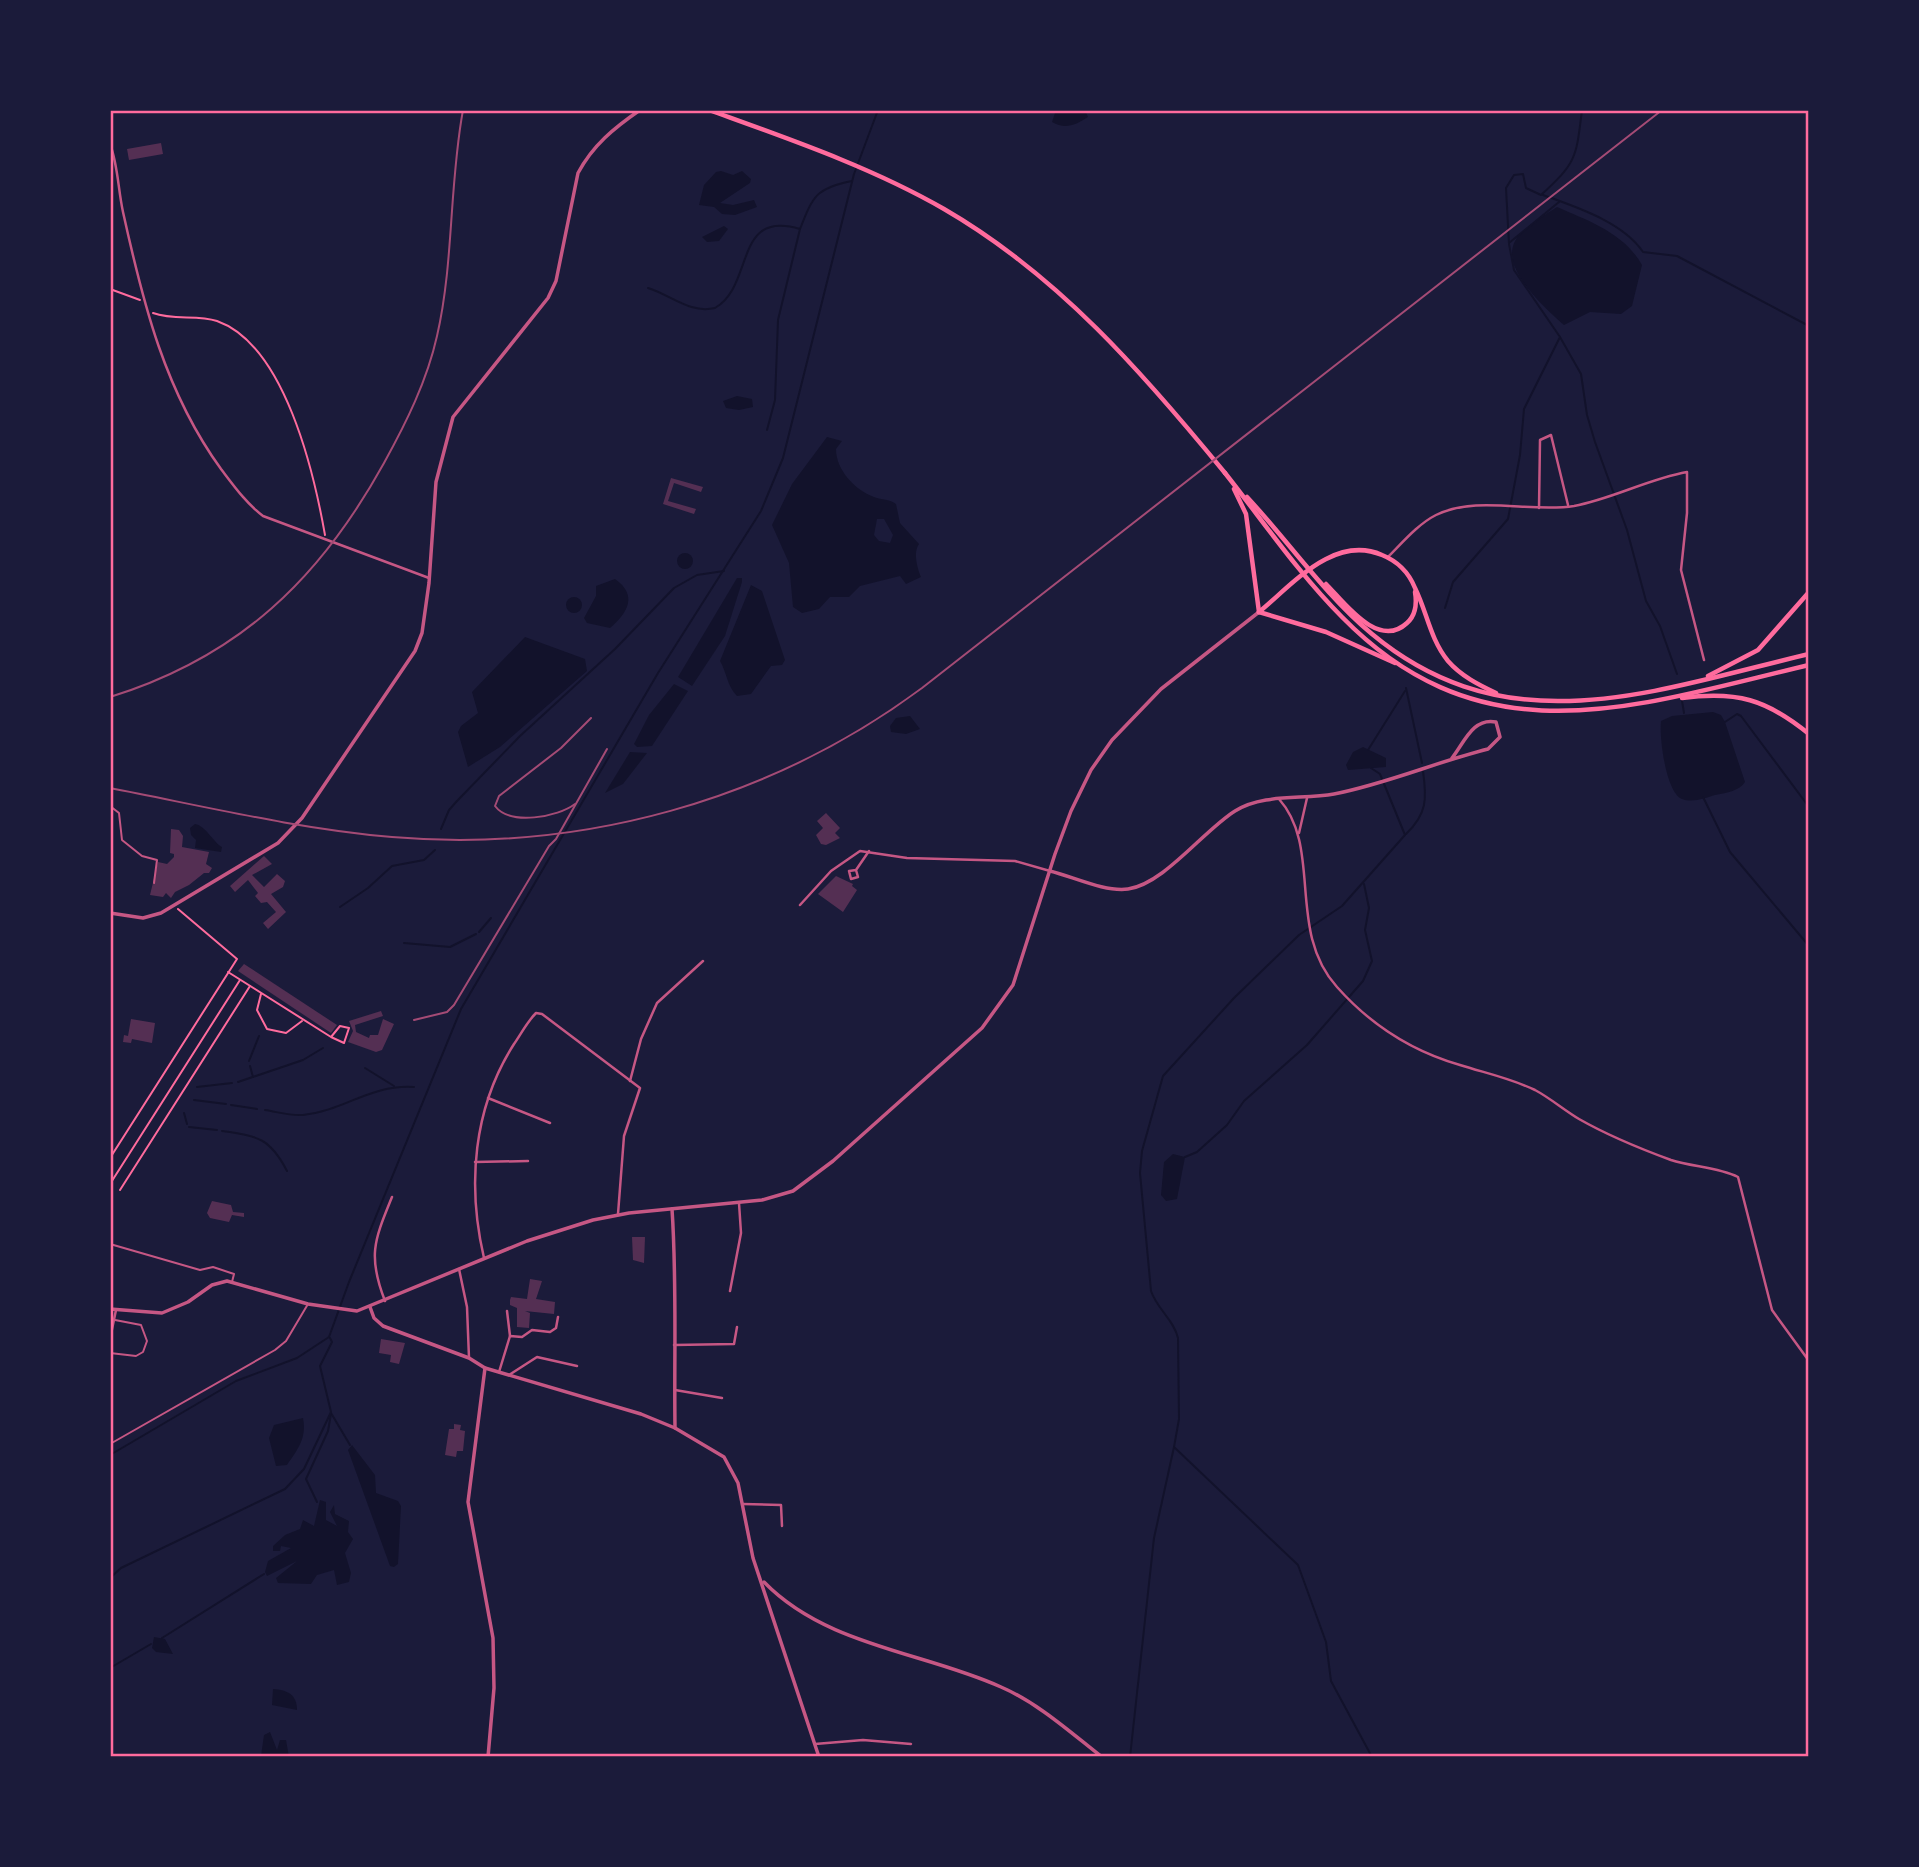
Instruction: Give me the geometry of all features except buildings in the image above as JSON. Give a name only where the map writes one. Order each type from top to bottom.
[{"type":"main road","points":[[709,110],[865,170],[963,220],[1048,283],[1138,368],[1312,583],[1357,632],[1411,671]]},
{"type":"main road","points":[[1224,473],[1372,634],[1416,665],[1468,688],[1504,697],[1553,703],[1600,701],[1809,654]]},
{"type":"main road","points":[[1224,473],[1246,514],[1259,612]]},
{"type":"main road","points":[[1259,612],[1318,563],[1332,556],[1357,550],[1388,558],[1408,575],[1420,598],[1431,632],[1446,658],[1470,679],[1504,697]]},
{"type":"main road","points":[[1319,578],[1370,626],[1390,631],[1406,624],[1416,608],[1415,593],[1408,575]]},
{"type":"main road","points":[[1701,679],[1758,650],[1809,592]]},
{"type":"main road","points":[[1259,612],[1326,632],[1466,696],[1528,710],[1587,712],[1707,695],[1746,697],[1774,708],[1809,734]]},
{"type":"main road","points":[[1657,701],[1809,665]]},
{"type":"street","points":[[110,913],[143,918],[175,906],[269,849],[292,830],[415,651],[422,633],[429,578],[436,482],[453,417],[548,298],[556,281],[578,173],[586,159],[610,131],[640,110]]},
{"type":"street","points":[[110,144],[146,309],[180,404],[201,442],[238,491],[263,516],[429,578]]},
{"type":"street","points":[[1539,508],[1540,440],[1551,435],[1569,506]]},
{"type":"street","points":[[1388,558],[1410,535],[1444,512],[1462,507],[1569,506],[1687,472],[1681,572],[1704,660]]},
{"type":"street","points":[[110,1309],[162,1313],[188,1302],[212,1284],[232,1282],[307,1304],[345,1311],[370,1307],[484,1258],[569,1228],[618,1215],[783,1196],[804,1185],[982,1028],[1013,985],[1071,811],[1091,770],[1112,740],[1161,689],[1259,612]]},
{"type":"street","points":[[800,905],[832,870],[857,853],[869,851],[907,859],[1015,861],[1118,889],[1137,887],[1165,870],[1234,812],[1259,801],[1335,794],[1393,778],[1496,744],[1500,730],[1496,722],[1487,720],[1477,724],[1452,758]]},
{"type":"street","points":[[1298,836],[1307,797]]},
{"type":"street","points":[[1279,799],[1294,820],[1298,836],[1311,939],[1318,959],[1336,987],[1394,1038],[1460,1066],[1505,1077],[1537,1091],[1589,1124],[1671,1160],[1738,1177],[1772,1310],[1809,1361]]},
{"type":"street","points":[[110,806],[119,813],[122,841],[142,856],[157,860],[154,883]]},
{"type":"street","points":[[856,870],[869,851]]},
{"type":"street","points":[[630,1081],[642,1039],[657,1003],[703,961]]},
{"type":"street","points":[[484,1258],[475,1200],[477,1137],[488,1098],[506,1057],[536,1013],[542,1014],[640,1088],[624,1136],[618,1215]]},
{"type":"street","points":[[488,1098],[550,1122]]},
{"type":"street","points":[[475,1163],[528,1161]]},
{"type":"street","points":[[384,1301],[378,1284],[374,1244],[392,1197]]},
{"type":"street","points":[[730,1291],[741,1233],[739,1203]]},
{"type":"street","points":[[672,1209],[677,1281],[674,1345],[675,1428]]},
{"type":"street","points":[[110,1244],[200,1270],[213,1267],[234,1274],[232,1282]]},
{"type":"street","points":[[458,1269],[467,1307],[469,1357]]},
{"type":"street","points":[[110,1444],[275,1350],[286,1340],[307,1304]]},
{"type":"street","points":[[370,1307],[378,1323],[469,1357],[485,1368],[499,1373],[641,1414],[675,1428],[724,1457],[738,1483],[753,1558],[763,1581],[819,1757]]},
{"type":"street","points":[[110,1339],[116,1310]]},
{"type":"street","points":[[499,1373],[510,1336],[507,1311]]},
{"type":"street","points":[[510,1336],[522,1337],[532,1329],[550,1332],[556,1328],[558,1317]]},
{"type":"street","points":[[110,1353],[136,1356],[143,1352],[147,1341],[141,1325],[114,1320]]},
{"type":"street","points":[[674,1345],[734,1344],[737,1327]]},
{"type":"street","points":[[509,1375],[537,1357],[577,1366]]},
{"type":"street","points":[[485,1368],[468,1502],[494,1638],[494,1688],[488,1757]]},
{"type":"street","points":[[675,1390],[722,1398]]},
{"type":"street","points":[[743,1504],[781,1505],[782,1526]]},
{"type":"street","points":[[763,1581],[788,1600],[836,1629],[1002,1687],[1062,1726],[1102,1757]]},
{"type":"street","points":[[815,1744],[863,1740],[911,1744]]},
{"type":"path","points":[[110,289],[141,300],[146,309],[163,317],[216,321],[233,330],[256,351],[274,377],[301,431],[316,484],[326,540]]},
{"type":"path","points":[[110,1158],[227,971],[237,960],[175,906]]},
{"type":"path","points":[[227,971],[331,1037],[344,1043],[349,1032],[346,1026],[340,1026],[331,1037]]},
{"type":"path","points":[[110,1184],[240,979]]},
{"type":"path","points":[[120,1190],[250,986]]},
{"type":"path","points":[[261,993],[257,1010],[267,1029],[286,1032],[303,1021]]},
{"type":"shaded area","points":[[1056,110],[1085,110],[1088,117],[1075,124],[1061,126],[1052,122]]},
{"type":"shaded area","points":[[742,171],[751,179],[750,183],[720,203],[733,205],[754,200],[757,207],[735,215],[722,214],[714,207],[699,205],[704,185],[716,172],[733,175]]},
{"type":"shaded area","points":[[1557,207],[1616,236],[1626,244],[1642,265],[1632,306],[1621,314],[1590,312],[1564,325],[1537,299],[1519,276],[1512,252],[1515,241],[1528,227]]},
{"type":"shaded area","points":[[724,226],[728,229],[719,241],[707,242],[702,237]]},
{"type":"shaded area","points":[[737,396],[752,399],[753,407],[739,410],[726,408],[723,401]]},
{"type":"shaded area","points":[[827,437],[842,441],[836,449],[837,457],[848,478],[867,494],[896,504],[900,523],[919,544],[916,556],[921,577],[906,584],[900,576],[860,586],[849,597],[830,597],[819,609],[802,613],[793,607],[789,563],[772,525],[792,484]],"holes":[[[877,519],[884,519],[893,535],[890,543],[879,541],[874,535]]]},
{"type":"shaded area","points":[[685,553],[691,555],[691,567],[685,569],[679,567],[677,561],[679,555]]},
{"type":"shaded area","points":[[737,578],[742,578],[742,582],[725,636],[692,686],[678,677]]},
{"type":"shaded area","points":[[615,579],[626,591],[626,610],[610,628],[587,623],[584,618],[596,596],[596,586]]},
{"type":"shaded area","points":[[751,585],[762,591],[785,660],[782,665],[771,666],[751,694],[737,696],[720,661]]},
{"type":"shaded area","points":[[571,597],[577,597],[582,605],[580,611],[571,613],[566,608],[566,602]]},
{"type":"shaded area","points":[[525,637],[585,659],[587,671],[500,747],[468,767],[458,732],[461,726],[478,713],[472,692]]},
{"type":"shaded area","points":[[674,684],[688,691],[652,746],[637,747],[634,744],[649,715]]},
{"type":"shaded area","points":[[1713,712],[1721,715],[1725,722],[1745,782],[1740,788],[1728,792],[1694,800],[1682,799],[1676,795],[1668,776],[1661,739],[1661,721],[1672,716]]},
{"type":"shaded area","points":[[910,716],[920,729],[906,734],[891,732],[890,726],[896,718]]},
{"type":"shaded area","points":[[1363,747],[1386,758],[1386,767],[1348,770],[1346,765],[1353,752]]},
{"type":"shaded area","points":[[630,752],[647,753],[623,784],[605,793]]},
{"type":"shaded area","points":[[195,824],[203,828],[222,847],[221,852],[195,848],[196,840],[191,835],[190,828]]},
{"type":"shaded area","points":[[1173,1154],[1185,1157],[1177,1199],[1166,1201],[1161,1195],[1164,1162]]},
{"type":"shaded area","points":[[303,1418],[304,1432],[298,1448],[287,1465],[276,1466],[269,1438],[274,1425]]},
{"type":"shaded area","points":[[352,1445],[375,1475],[376,1493],[398,1501],[401,1506],[398,1564],[394,1567],[390,1566],[348,1450]]},
{"type":"shaded area","points":[[320,1500],[326,1502],[326,1520],[337,1526],[330,1512],[334,1505],[335,1514],[349,1521],[348,1532],[353,1539],[345,1553],[351,1573],[349,1582],[337,1585],[334,1570],[317,1575],[311,1584],[278,1583],[276,1578],[297,1561],[267,1576],[265,1572],[268,1561],[291,1548],[281,1546],[280,1551],[273,1551],[273,1546],[285,1535],[300,1529],[303,1520],[314,1526]]},
{"type":"shaded area","points":[[154,1637],[165,1639],[173,1654],[156,1652],[152,1648]]},
{"type":"shaded area","points":[[273,1689],[291,1694],[297,1710],[272,1705]]},
{"type":"shaded area","points":[[270,1732],[277,1750],[280,1740],[286,1740],[289,1757],[261,1756],[264,1735]]},
{"type":"waterway","points":[[110,1455],[236,1381],[297,1358],[329,1337],[461,1009],[658,673],[761,511],[783,458],[854,174],[878,110]]},
{"type":"waterway","points":[[1445,608],[1453,582],[1508,519],[1520,455],[1524,409],[1560,337],[1514,270],[1509,244],[1506,188],[1514,175],[1523,174],[1526,188],[1541,195],[1562,175],[1576,149],[1582,110]]},
{"type":"waterway","points":[[648,288],[689,306],[715,308],[727,297],[736,283],[754,239],[764,230],[779,226],[800,229],[817,195],[831,187],[852,181]]},
{"type":"waterway","points":[[1543,195],[1584,210],[1611,224],[1624,232],[1643,252],[1677,256],[1809,326]]},
{"type":"waterway","points":[[1509,243],[1559,202]]},
{"type":"waterway","points":[[767,430],[775,400],[778,320],[800,229]]},
{"type":"waterway","points":[[1560,337],[1581,374],[1587,415],[1595,442],[1627,530],[1646,601],[1660,626],[1677,674]]},
{"type":"waterway","points":[[441,829],[449,810],[457,801],[520,736],[615,649],[674,588],[697,575],[724,571]]},
{"type":"waterway","points":[[1406,688],[1422,763]]},
{"type":"waterway","points":[[1368,750],[1405,691]]},
{"type":"waterway","points":[[1682,701],[1684,713]]},
{"type":"waterway","points":[[1725,722],[1737,714],[1741,716],[1809,807]]},
{"type":"waterway","points":[[1371,768],[1380,774],[1405,835],[1342,906],[1299,935],[1234,998],[1163,1076],[1142,1151],[1140,1173],[1151,1291],[1178,1338],[1179,1419],[1174,1447],[1298,1565],[1326,1642],[1331,1681],[1372,1757]]},
{"type":"waterway","points":[[1406,834],[1418,820],[1424,806],[1423,771]]},
{"type":"waterway","points":[[1703,797],[1730,852],[1809,946]]},
{"type":"waterway","points":[[340,907],[368,888],[392,866],[424,860],[435,850]]},
{"type":"waterway","points":[[1185,1157],[1197,1152],[1227,1125],[1244,1101],[1307,1045],[1363,981],[1372,961],[1365,930],[1369,908],[1364,884]]},
{"type":"waterway","points":[[479,932],[491,918]]},
{"type":"waterway","points":[[404,943],[450,947],[476,934]]},
{"type":"waterway","points":[[249,1061],[259,1036]]},
{"type":"waterway","points":[[238,1082],[303,1060],[323,1048]]},
{"type":"waterway","points":[[250,1066],[253,1077]]},
{"type":"waterway","points":[[365,1068],[394,1086]]},
{"type":"waterway","points":[[197,1087],[232,1083]]},
{"type":"waterway","points":[[265,1110],[303,1115],[317,1113],[371,1093],[414,1087]]},
{"type":"waterway","points":[[194,1100],[226,1104]]},
{"type":"waterway","points":[[231,1105],[257,1109]]},
{"type":"waterway","points":[[184,1113],[187,1124]]},
{"type":"waterway","points":[[189,1127],[217,1130]]},
{"type":"waterway","points":[[222,1131],[262,1140],[275,1152],[287,1171]]},
{"type":"waterway","points":[[110,1578],[121,1568],[285,1489],[304,1469],[331,1412],[320,1366],[332,1342],[330,1338]]},
{"type":"waterway","points":[[331,1413],[350,1445]]},
{"type":"waterway","points":[[317,1502],[306,1479],[328,1431],[331,1414]]},
{"type":"waterway","points":[[1130,1757],[1154,1538],[1174,1447]]},
{"type":"waterway","points":[[162,1638],[264,1574]]},
{"type":"waterway","points":[[110,1668],[151,1644]]},
{"type":"railway","points":[[110,697],[156,680],[198,660],[237,636],[303,577],[359,505],[408,417],[433,353],[446,280],[455,167],[463,110]]},
{"type":"railway","points":[[110,788],[321,828],[392,837],[463,840],[533,836],[602,827],[670,811],[737,789],[802,761],[863,728],[922,688],[1662,110]]},
{"type":"railway","points":[[575,804],[546,816],[522,818],[511,816],[495,806],[499,796],[561,748],[591,718]]},
{"type":"railway","points":[[414,1020],[447,1012],[454,1005],[549,846],[556,839],[607,749]]}]
